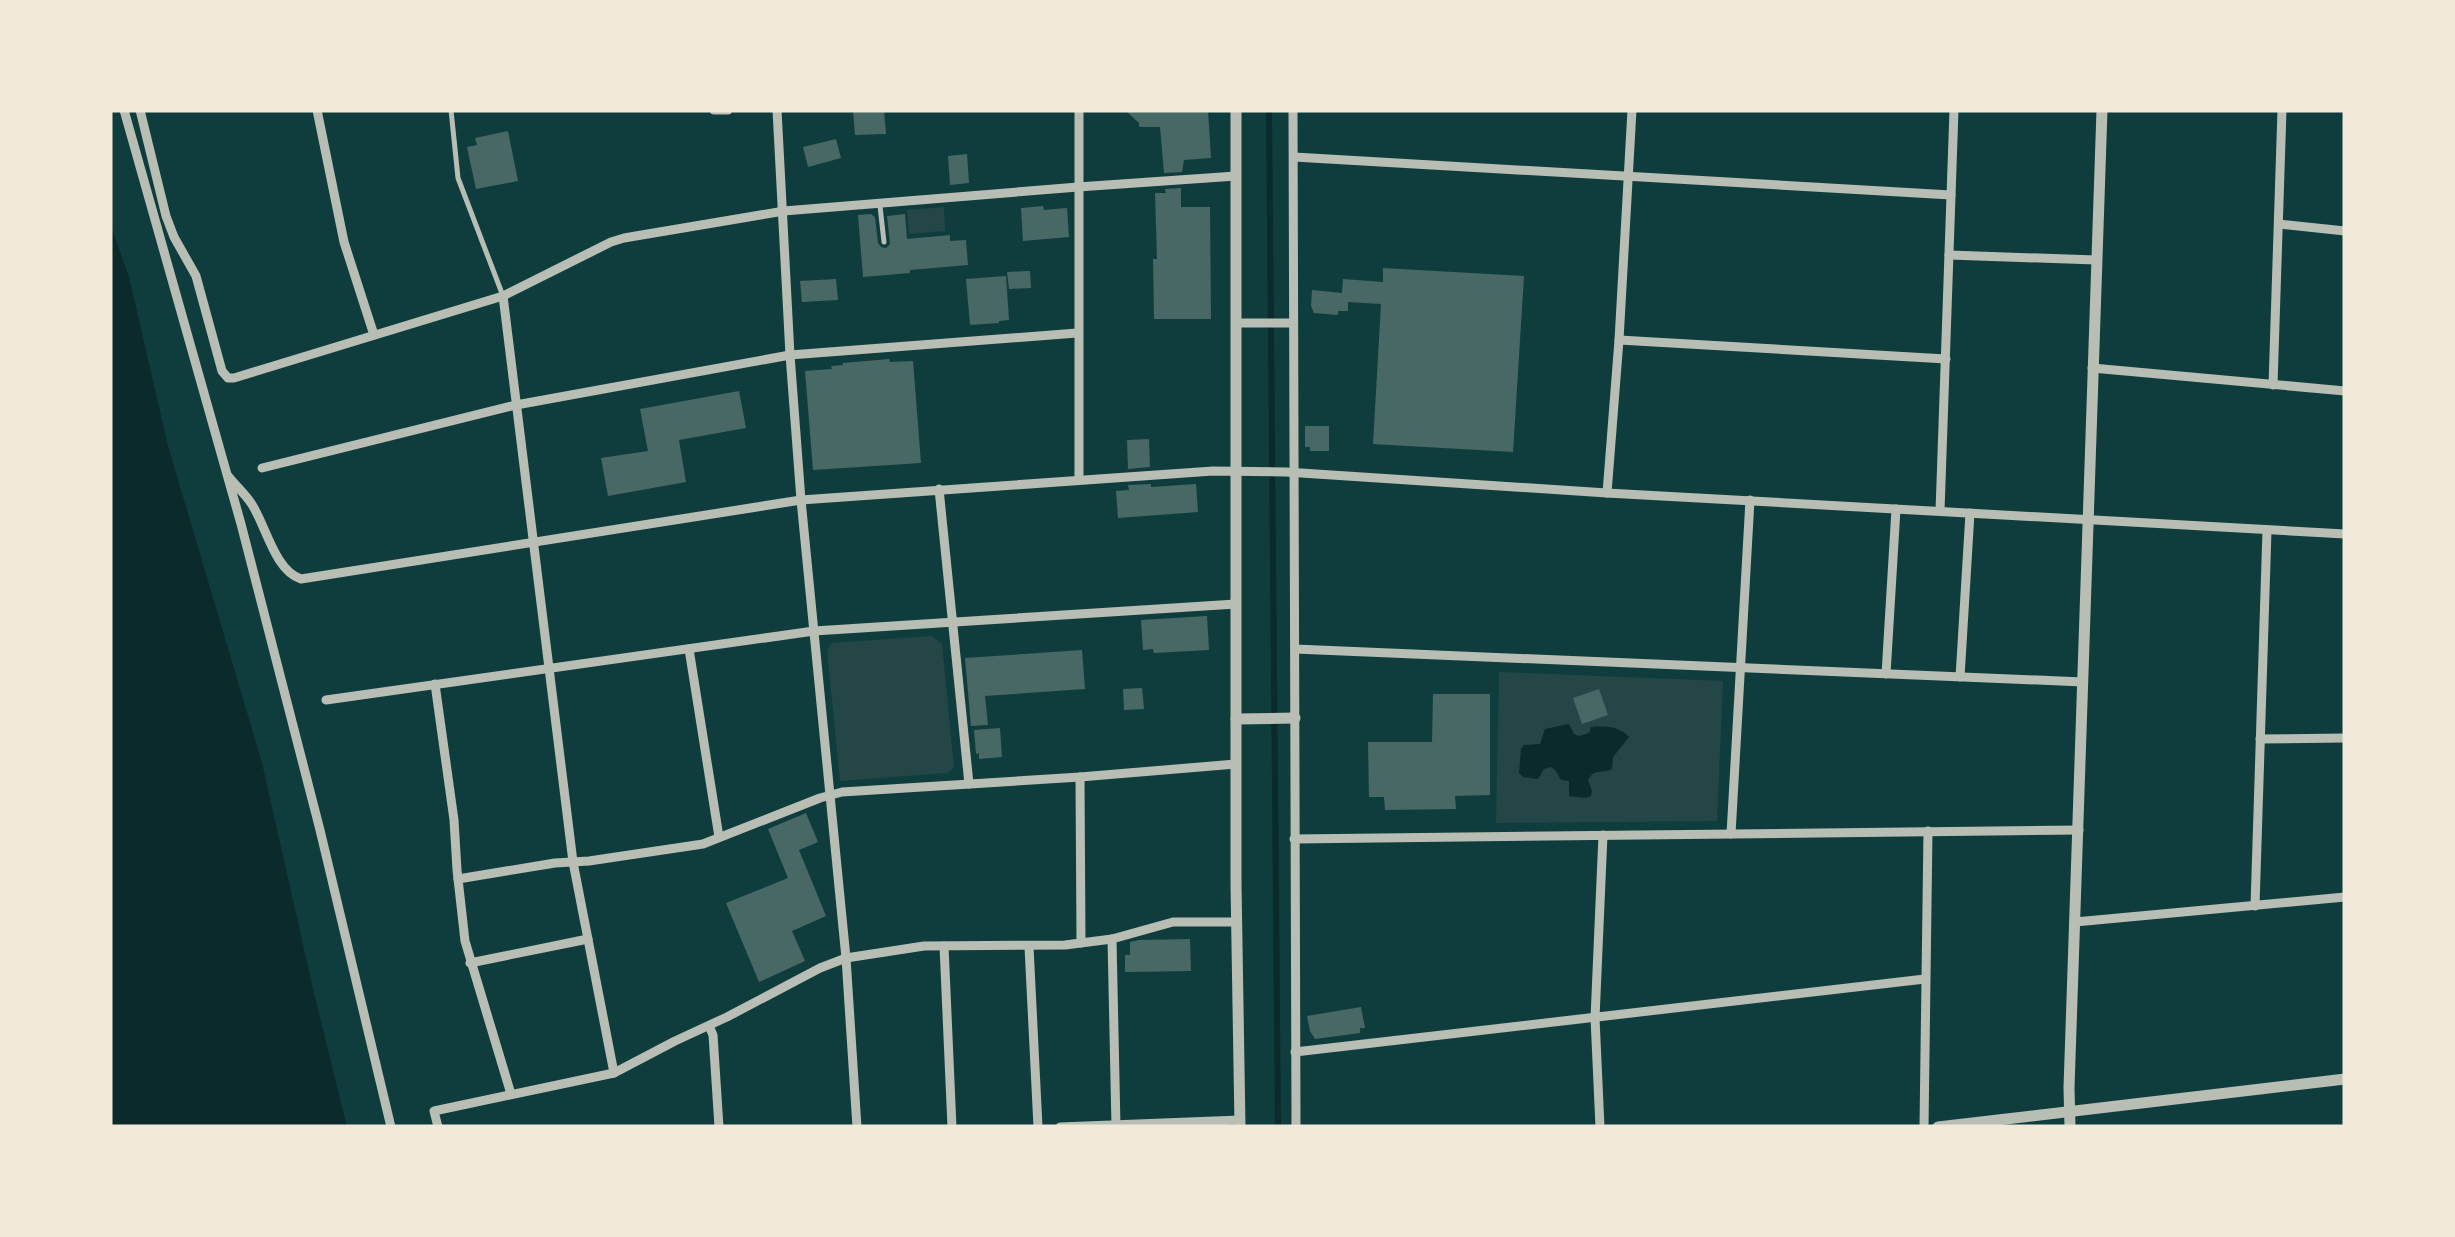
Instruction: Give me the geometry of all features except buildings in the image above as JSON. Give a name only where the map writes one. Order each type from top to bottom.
[{"type":"street","points":[[124,110],[161,217],[196,276],[222,371],[228,378],[503,296],[624,238],[784,211],[1236,176]]},
{"type":"street","points":[[140,110],[161,217],[320,830],[391,1127]]},
{"type":"street","points":[[318,110],[344,242],[374,335]]},
{"type":"street","points":[[714,110],[728,110]]},
{"type":"street","points":[[778,110],[801,500],[846,958],[857,1127]]},
{"type":"street","points":[[1078,110],[1079,480]]},
{"type":"street","points":[[1060,1127],[1240,1123],[1236,922],[1236,110]]},
{"type":"street","points":[[1293,110],[1289,322],[1295,649],[1296,1127]]},
{"type":"street","points":[[1607,493],[1632,110]]},
{"type":"street","points":[[1940,511],[1954,110]]},
{"type":"street","points":[[2070,1127],[2102,110]]},
{"type":"street","points":[[2273,385],[2282,110]]},
{"type":"street","points":[[1294,157],[1951,195]]},
{"type":"street","points":[[2279,224],[2345,231]]},
{"type":"street","points":[[1949,255],[2096,260]]},
{"type":"street","points":[[503,296],[572,862],[614,1073]]},
{"type":"street","points":[[1236,323],[1289,322]]},
{"type":"street","points":[[262,468],[516,405],[790,355],[1078,333]]},
{"type":"street","points":[[1619,340],[1946,359]]},
{"type":"street","points":[[2092,368],[2345,392]]},
{"type":"street","points":[[229,477],[252,503],[283,566],[301,579],[801,500],[1236,471],[2345,534]]},
{"type":"street","points":[[939,489],[970,784]]},
{"type":"street","points":[[1731,834],[1750,500]]},
{"type":"street","points":[[1886,674],[1896,508]]},
{"type":"street","points":[[1960,676],[1970,512]]},
{"type":"street","points":[[2255,906],[2266,530]]},
{"type":"street","points":[[326,700],[814,631],[1236,604]]},
{"type":"street","points":[[689,648],[719,838]]},
{"type":"street","points":[[1295,649],[2084,682]]},
{"type":"street","points":[[435,684],[454,820],[465,941],[511,1094]]},
{"type":"street","points":[[1236,720],[1295,718]]},
{"type":"street","points":[[2260,739],[2345,738]]},
{"type":"street","points":[[458,879],[703,844],[830,794],[1236,764]]},
{"type":"street","points":[[1080,777],[1080,944]]},
{"type":"street","points":[[1294,839],[2079,830]]},
{"type":"street","points":[[1924,1127],[1928,831]]},
{"type":"street","points":[[1600,1127],[1595,1018],[1603,835]]},
{"type":"street","points":[[2075,922],[2345,897]]},
{"type":"street","points":[[438,1127],[434,1112],[614,1073],[846,958],[900,948],[1080,944],[1173,922],[1236,922]]},
{"type":"street","points":[[470,964],[588,939]]},
{"type":"street","points":[[1112,939],[1116,1126]]},
{"type":"street","points":[[944,946],[952,1127]]},
{"type":"street","points":[[1029,947],[1038,1127]]},
{"type":"street","points":[[1295,1052],[1926,979]]},
{"type":"street","points":[[709,1026],[713,1035],[719,1127]]},
{"type":"street","points":[[1938,1127],[2345,1078]]},
{"type":"lane","points":[[451,110],[458,178],[503,296]]},
{"type":"lane","points":[[880,203],[884,242]]},
{"type":"shaded area","points":[[944,207],[945,231],[909,234],[907,210]]},
{"type":"shaded area","points":[[110,223],[129,277],[168,446],[262,763],[347,1127],[110,1127]]},
{"type":"shaded area","points":[[932,636],[942,644],[954,767],[948,773],[840,781],[827,650],[832,643]]},
{"type":"shaded area","points":[[1499,672],[1723,681],[1717,821],[1496,823]]},
{"type":"shaded area","points":[[1569,724],[1579,736],[1589,733],[1591,727],[1602,727],[1629,737],[1613,757],[1612,769],[1590,776],[1592,791],[1586,798],[1569,796],[1569,781],[1561,780],[1551,767],[1544,769],[1538,779],[1519,773],[1524,745],[1540,744],[1545,729]]},
{"type":"waterway","points":[[1269,110],[1278,1127]]}]
